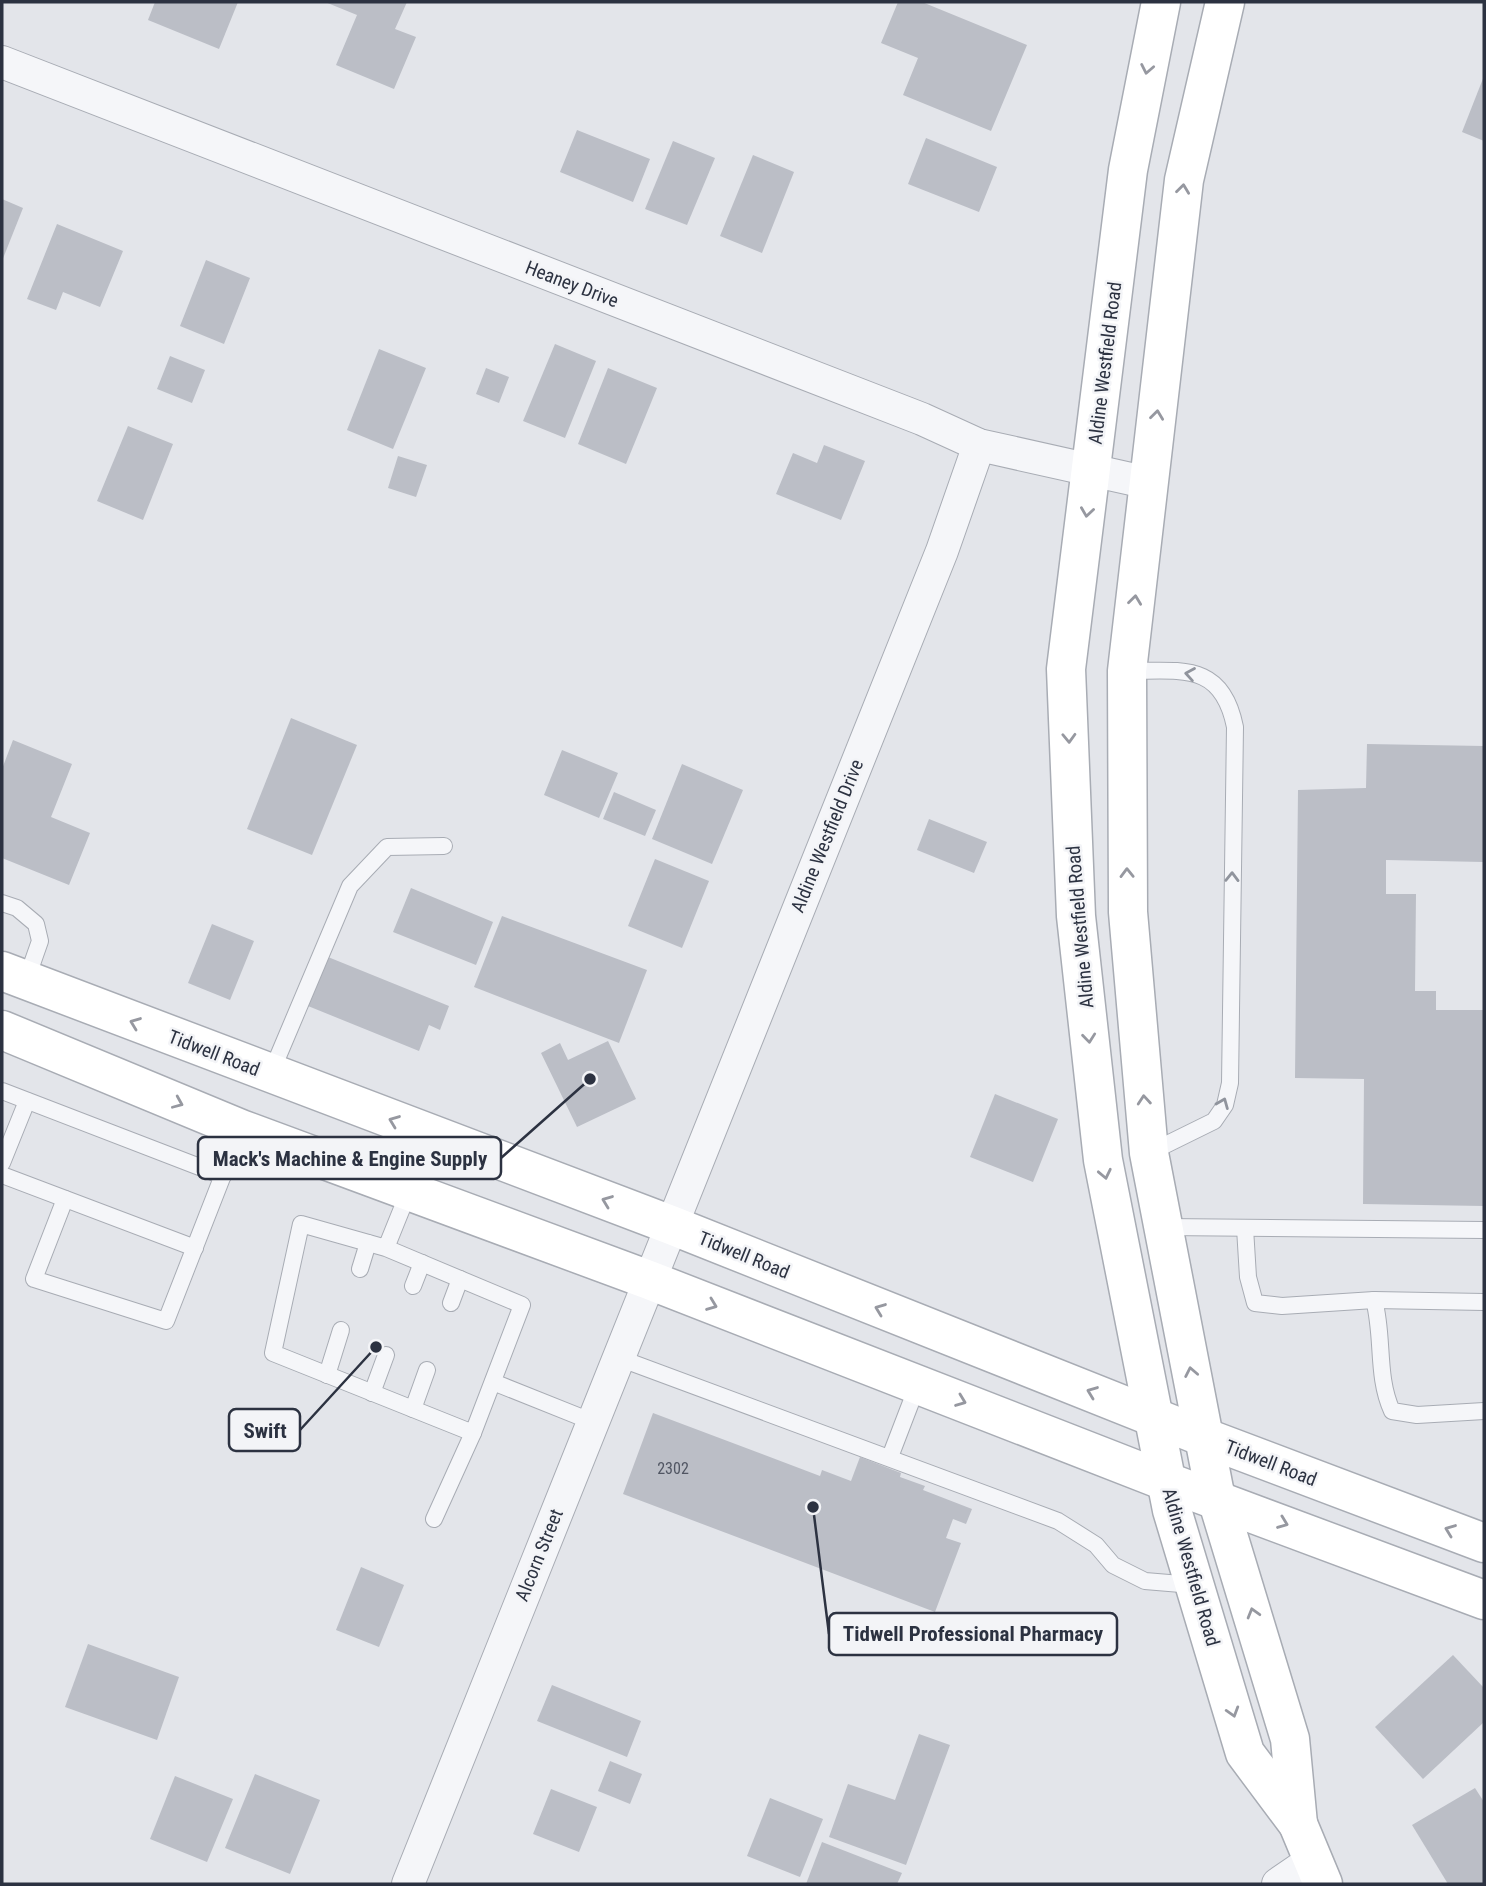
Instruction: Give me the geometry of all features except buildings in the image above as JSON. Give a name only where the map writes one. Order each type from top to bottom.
[{"type":"main road","name":"Aldine Westfield Road","points":[[1161,2],[1128,170],[1093,470],[1066,670],[1076,916],[1102,1160],[1166,1481],[1245,1753],[1298,1824],[1318,1872]]},
{"type":"main road","name":"Aldine Westfield Road","points":[[1225,2],[1184,180],[1127,671],[1128,912],[1149,1153],[1218,1501],[1290,1739],[1298,1824]]},
{"type":"main road","points":[[1076,916],[1128,912]]},
{"type":"main road","name":"Tidwell Road","points":[[14,976],[671,1225],[1206,1438],[1484,1543]]},
{"type":"main road","points":[[2,1030],[241,1129],[649,1280],[1218,1501],[1484,1600]]},
{"type":"main road","points":[[241,1129],[270,1075]]},
{"type":"street","name":"Heaney Drive","points":[[2,62],[922,419],[979,445],[1149,482]]},
{"type":"street","name":"Aldine Westfield Drive","points":[[671,1225],[942,551],[979,445]]},
{"type":"street","name":"Alcorn Street","points":[[412,1883],[671,1225]]},
{"type":"street","points":[[1278,1884],[1318,1872]]},
{"type":"lane","points":[[1127,671],[1195,673],[1215,683],[1230,702],[1235,727],[1230,1083],[1225,1105],[1214,1121],[1149,1153]]},
{"type":"lane","points":[[270,1075],[350,886],[387,847],[444,846]]},
{"type":"lane","points":[[2,903],[17,908],[36,923],[40,941],[14,976]]},
{"type":"lane","points":[[2,1091],[223,1176]]},
{"type":"lane","points":[[2,1163],[27,1101]]},
{"type":"lane","points":[[65,1199],[34,1279],[166,1321],[241,1129]]},
{"type":"lane","points":[[2,1175],[195,1248]]},
{"type":"lane","points":[[386,1248],[409,1191]]},
{"type":"lane","points":[[434,1519],[473,1433],[522,1305],[386,1248],[302,1224],[273,1353],[473,1433]]},
{"type":"lane","points":[[1164,1227],[1484,1230]]},
{"type":"lane","points":[[1245,1228],[1248,1277],[1255,1303],[1282,1306],[1374,1300],[1484,1302]]},
{"type":"lane","points":[[360,1269],[368,1243]]},
{"type":"lane","points":[[412,1286],[422,1263]]},
{"type":"lane","points":[[451,1303],[460,1279]]},
{"type":"lane","points":[[1374,1300],[1378,1315],[1383,1391],[1392,1411],[1418,1415],[1484,1411]]},
{"type":"lane","points":[[327,1375],[341,1330]]},
{"type":"lane","points":[[372,1393],[386,1355]]},
{"type":"lane","points":[[619,1358],[1058,1521],[1096,1545],[1113,1565],[1145,1581],[1195,1585]]},
{"type":"lane","points":[[413,1409],[427,1370]]},
{"type":"lane","points":[[493,1382],[593,1422]]},
{"type":"lane","points":[[890,1457],[918,1384]]},
{"type":"place","name":"Mack's Machine & Engine Supply","points":[[590,1079]]},
{"type":"place","name":"Swift","points":[[376,1347]]},
{"type":"place","name":"Tidwell Professional Pharmacy","points":[[813,1507]]}]
